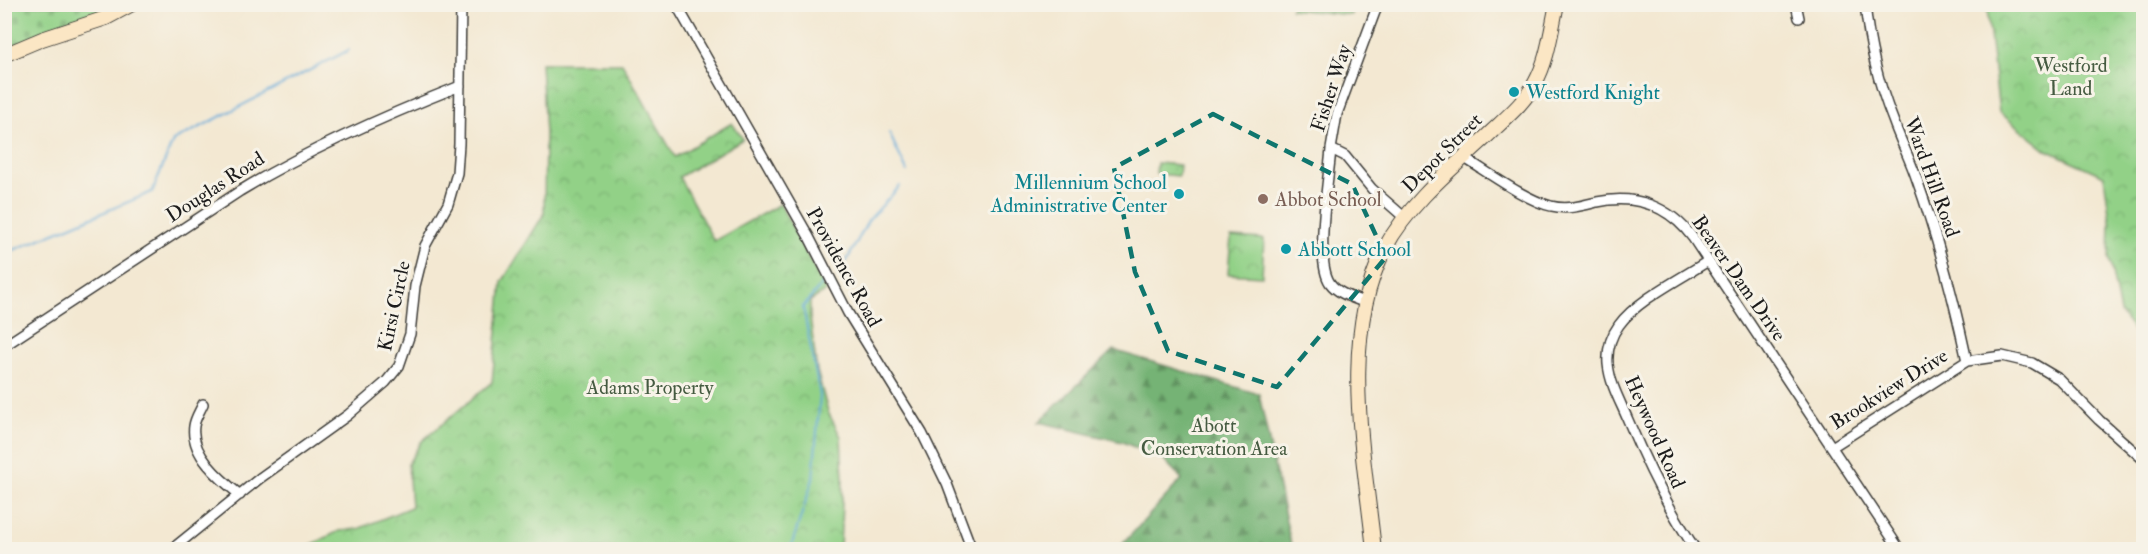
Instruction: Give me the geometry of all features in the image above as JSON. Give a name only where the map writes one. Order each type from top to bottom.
[{"type":"main road","points":[[4,55],[42,39],[106,18],[132,4]]},
{"type":"main road","name":"Depot Street","points":[[1374,549],[1358,370],[1361,329],[1378,264],[1405,218],[1518,106],[1535,84],[1543,65],[1557,4]]},
{"type":"street","name":"Kirsi Circle","points":[[171,549],[348,415],[386,382],[399,366],[410,334],[415,286],[425,246],[448,204],[457,173],[461,4]]},
{"type":"street","name":"Providence Road","points":[[676,4],[809,237],[848,313],[922,433],[947,484],[972,549]]},
{"type":"street","name":"Fisher Way","points":[[1366,303],[1340,292],[1331,285],[1326,275],[1323,247],[1331,149],[1337,114],[1378,4]]},
{"type":"street","points":[[1796,4],[1799,18]]},
{"type":"street","name":"Ward Hill Road","points":[[1865,4],[1876,67],[1892,119],[1934,229],[1967,361]]},
{"type":"street","name":"Douglas Road","points":[[4,346],[280,166],[364,126],[460,86]]},
{"type":"street","name":"Fisher Way","points":[[1331,149],[1345,156],[1372,189],[1405,218]]},
{"type":"street","name":"Beaver Dam Drive","points":[[1464,157],[1536,200],[1551,206],[1572,208],[1619,200],[1654,205],[1671,215],[1681,224],[1708,261],[1900,549]]},
{"type":"street","name":"Heywood Road","points":[[1696,549],[1666,501],[1638,441],[1615,390],[1609,370],[1608,355],[1614,332],[1625,318],[1644,302],[1708,261]]},
{"type":"street","name":"Brookview Drive","points":[[1832,447],[1967,361],[2002,356],[2032,363],[2059,379],[2144,460]]},
{"type":"street","points":[[203,404],[194,426],[195,444],[215,471],[240,495]]},
{"type":"highlighted area","points":[[1213,114],[1352,184],[1386,257],[1277,387],[1168,351],[1135,272],[1114,168]]},
{"type":"green space","points":[[1292,4],[1352,5],[1351,15],[1291,9]]},
{"type":"green space","points":[[5,5],[122,5],[5,50]]},
{"type":"green space","name":"Westford Land","points":[[1992,5],[2143,5],[2143,344],[2120,313],[2109,258],[2110,220],[2104,176],[2047,150],[1999,112],[1987,8]]},
{"type":"green space","name":"Adams Property","points":[[541,63],[622,63],[675,157],[732,123],[743,139],[679,177],[714,241],[780,204],[826,291],[810,301],[810,317],[817,371],[828,412],[841,437],[843,479],[840,548],[859,549],[303,549],[339,531],[358,529],[411,507],[408,464],[421,442],[492,382],[502,282],[544,214],[545,134]]},
{"type":"green space","points":[[1157,163],[1180,165],[1179,176],[1156,174]]},
{"type":"green space","points":[[1231,237],[1264,239],[1262,276],[1228,274]]},
{"type":"green space","name":"Abott Conservation Area","points":[[1113,350],[1259,394],[1292,549],[1118,549],[1182,479],[1162,458],[1122,442],[1039,422]]},
{"type":"waterway","points":[[4,254],[152,192],[173,141],[349,50]]},
{"type":"waterway","points":[[889,133],[907,171]]},
{"type":"waterway","points":[[838,277],[868,221],[900,186]]},
{"type":"waterway","points":[[790,550],[813,479],[820,395],[803,307],[824,282]]},
{"type":"place","name":"Westford Knight","points":[[1514,92]]},
{"type":"place","name":"Millennium School Administrative Center","points":[[1179,194]]},
{"type":"place","name":"Abbot School","points":[[1263,199]]},
{"type":"place","name":"Abbott School","points":[[1286,249]]}]
